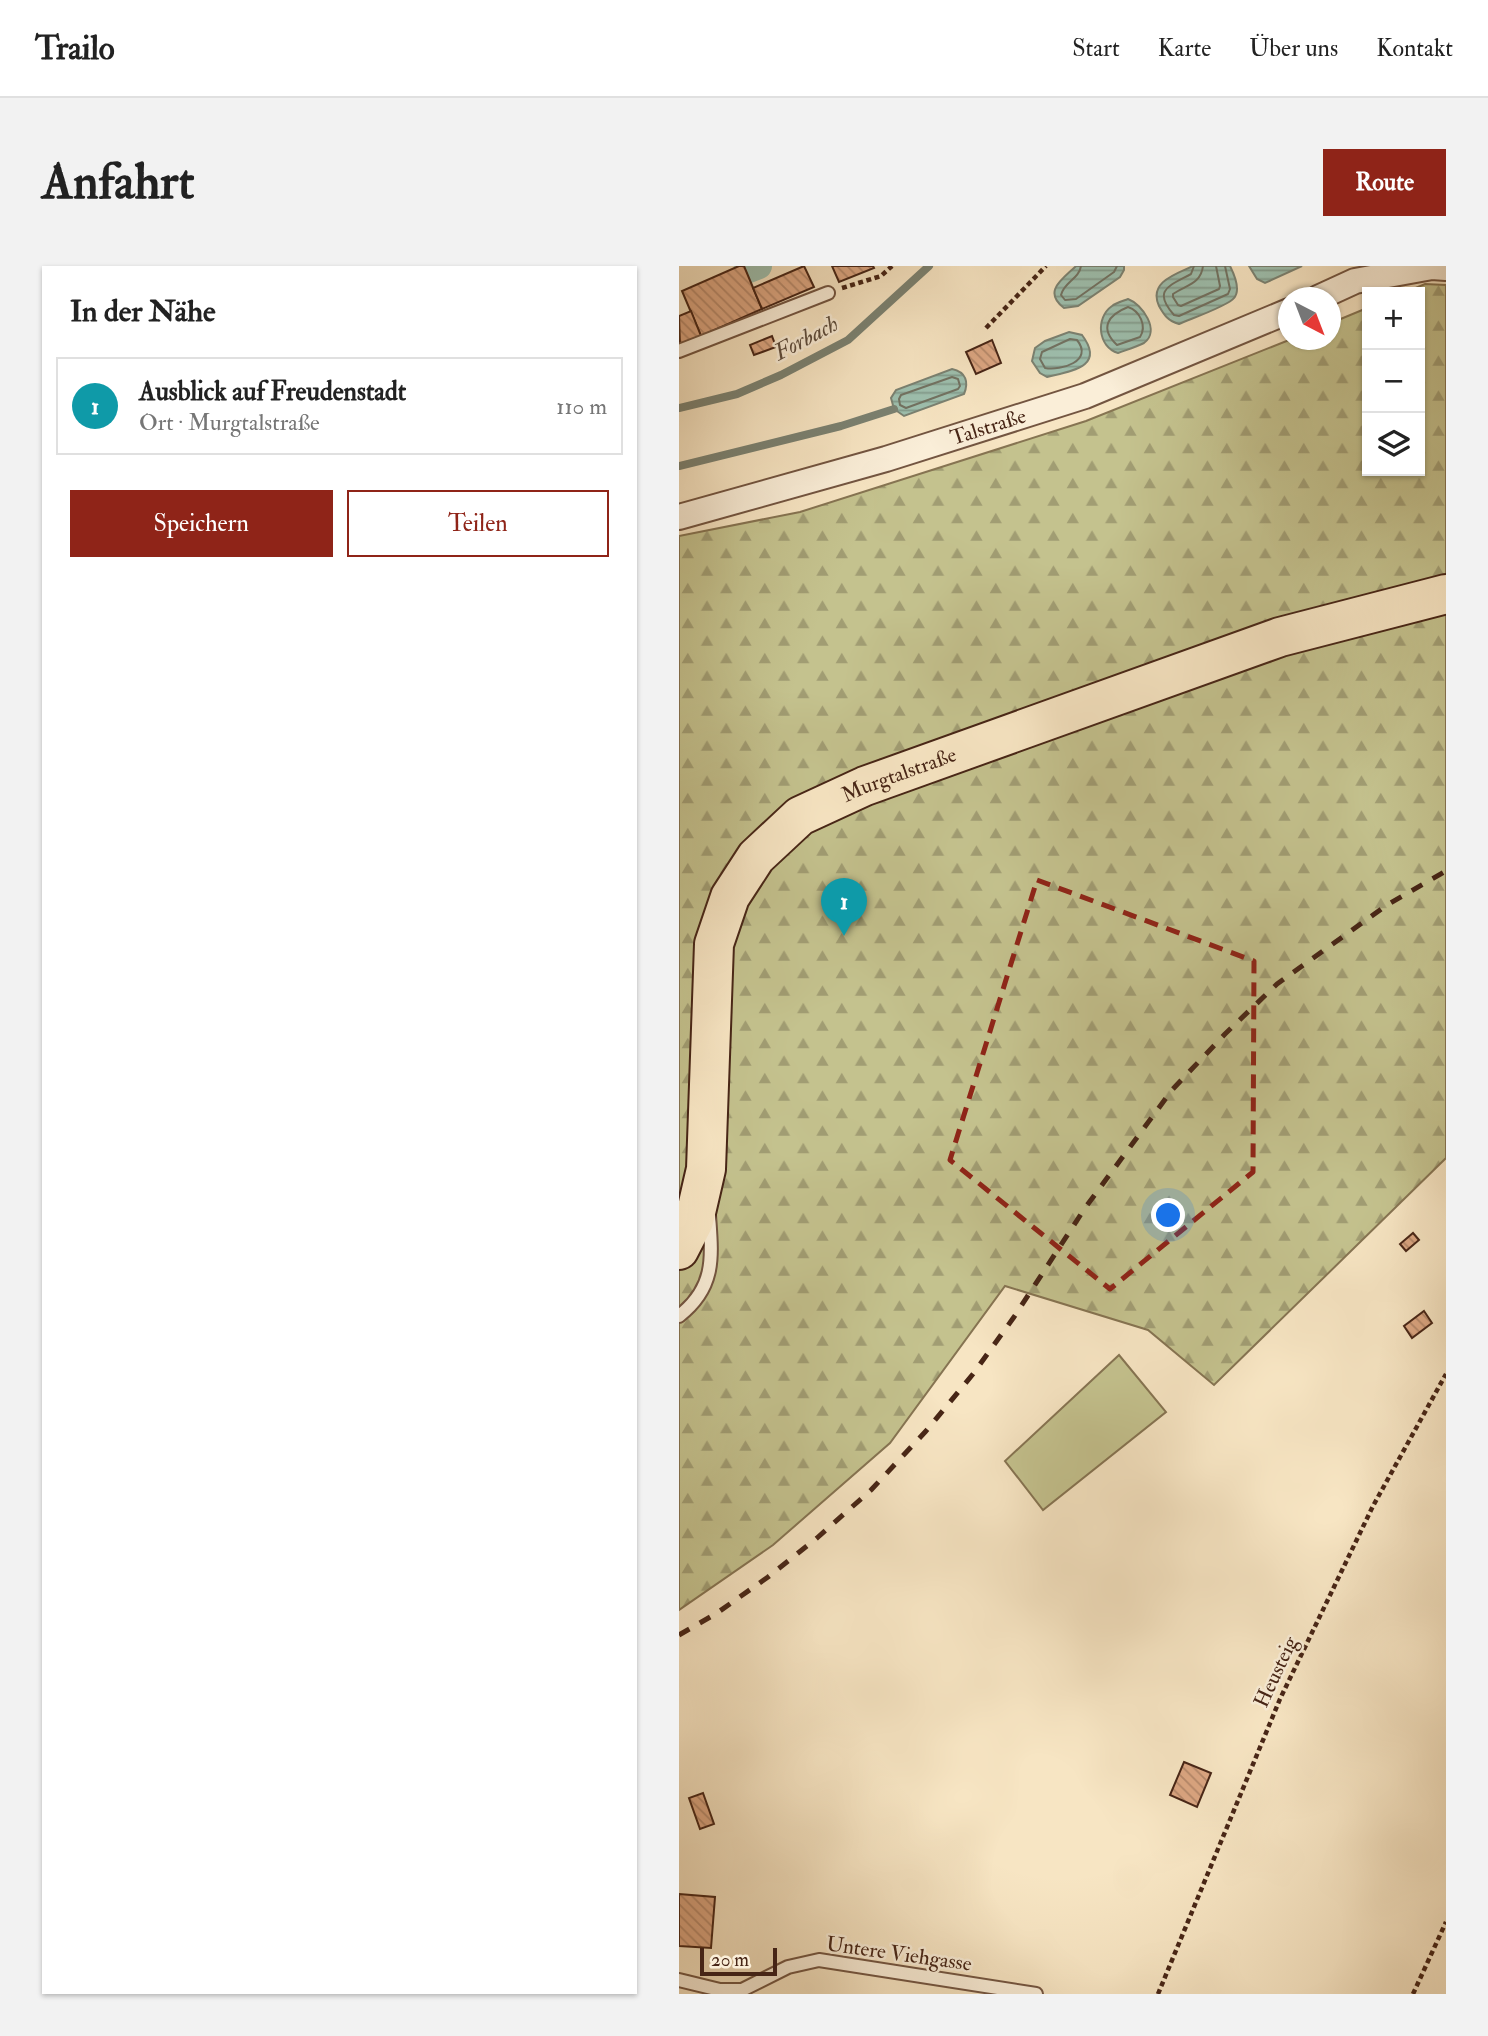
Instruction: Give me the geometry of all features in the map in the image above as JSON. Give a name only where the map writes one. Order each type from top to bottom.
[{"type":"main road","name":"Murgtalstraße","points":[[679,1250],[694,1221],[706,1169],[714,944],[730,897],[756,856],[800,816],[865,786],[1280,637],[1446,594]]},
{"type":"street","points":[[1341,287],[1355,281],[1432,267],[1446,268]]},
{"type":"street","name":"Talstraße","points":[[679,517],[886,459],[1085,396],[1278,316]]},
{"type":"lane","points":[[679,351],[828,293]]},
{"type":"lane","points":[[679,1316],[706,1284],[711,1267],[706,1169]]},
{"type":"lane","name":"Untere Viehgasse","points":[[679,1980],[720,1990],[743,1990],[788,1967],[819,1960],[1036,1994]]},
{"type":"path","points":[[828,293],[881,276],[891,266]]},
{"type":"path","points":[[986,328],[1047,266]]},
{"type":"path","name":"Heusteig","points":[[1158,1994],[1280,1699],[1373,1506],[1446,1374]]},
{"type":"path","points":[[1413,1994],[1446,1922]]},
{"type":"highlighted area","points":[[1037,880],[1254,961],[1253,1172],[1110,1289],[950,1160]]},
{"type":"green space","points":[[1425,284],[1446,285],[1446,1158],[1214,1385],[1148,1330],[1005,1286],[890,1443],[773,1545],[679,1610],[679,536],[800,512],[1086,421],[1278,344],[1278,350],[1341,350],[1341,319],[1362,310],[1362,476],[1425,476],[1425,287],[1418,287]]},
{"type":"green space","points":[[1119,1355],[1166,1412],[1043,1510],[1005,1461]]},
{"type":"water","points":[[1076,266],[1124,266],[1124,270],[1120,277],[1078,306],[1064,308],[1058,302],[1055,291]]},
{"type":"water","points":[[1193,266],[1230,266],[1237,291],[1234,298],[1224,305],[1179,324],[1169,319],[1159,306],[1157,291],[1165,280]]},
{"type":"water","points":[[1249,266],[1302,266],[1265,283],[1257,279]]},
{"type":"water","points":[[1128,299],[1144,312],[1151,332],[1144,343],[1118,353],[1106,345],[1101,325],[1112,306]]},
{"type":"water","points":[[1069,332],[1082,335],[1090,354],[1088,361],[1075,370],[1047,377],[1040,373],[1032,361],[1035,348]]},
{"type":"water","points":[[952,369],[965,378],[964,394],[904,416],[894,409],[891,398],[896,390]]},
{"type":"building","points":[[744,266],[762,309],[701,336],[682,291]]},
{"type":"building","points":[[804,266],[814,287],[762,309],[753,288]]},
{"type":"building","points":[[832,266],[873,266],[874,268],[839,282]]},
{"type":"building","points":[[691,311],[701,336],[680,345],[679,316]]},
{"type":"building","points":[[772,336],[776,347],[754,355],[750,345]]},
{"type":"building","points":[[992,340],[1001,363],[976,374],[966,352]]},
{"type":"building","points":[[1413,1233],[1419,1240],[1406,1251],[1400,1244]]},
{"type":"building","points":[[1424,1311],[1432,1323],[1412,1338],[1404,1326]]},
{"type":"building","points":[[1184,1762],[1211,1773],[1197,1807],[1170,1795]]},
{"type":"building","points":[[703,1793],[714,1824],[700,1829],[689,1798]]},
{"type":"building","points":[[679,1894],[715,1897],[711,1948],[679,1946]]},
{"type":"waterway","points":[[746,271],[759,266]]},
{"type":"waterway","name":"Forbach","points":[[679,408],[737,394],[781,375],[848,340],[929,266]]},
{"type":"waterway","points":[[679,466],[841,426],[894,409]]},
{"type":"railway","points":[[679,1635],[717,1613],[817,1538],[871,1490],[926,1431],[973,1374],[1014,1317],[1085,1208],[1172,1090],[1225,1034],[1277,984],[1387,905],[1446,871]]},
{"type":"place","name":"Ausblick auf Freudenstadt","points":[[844,936]]}]
